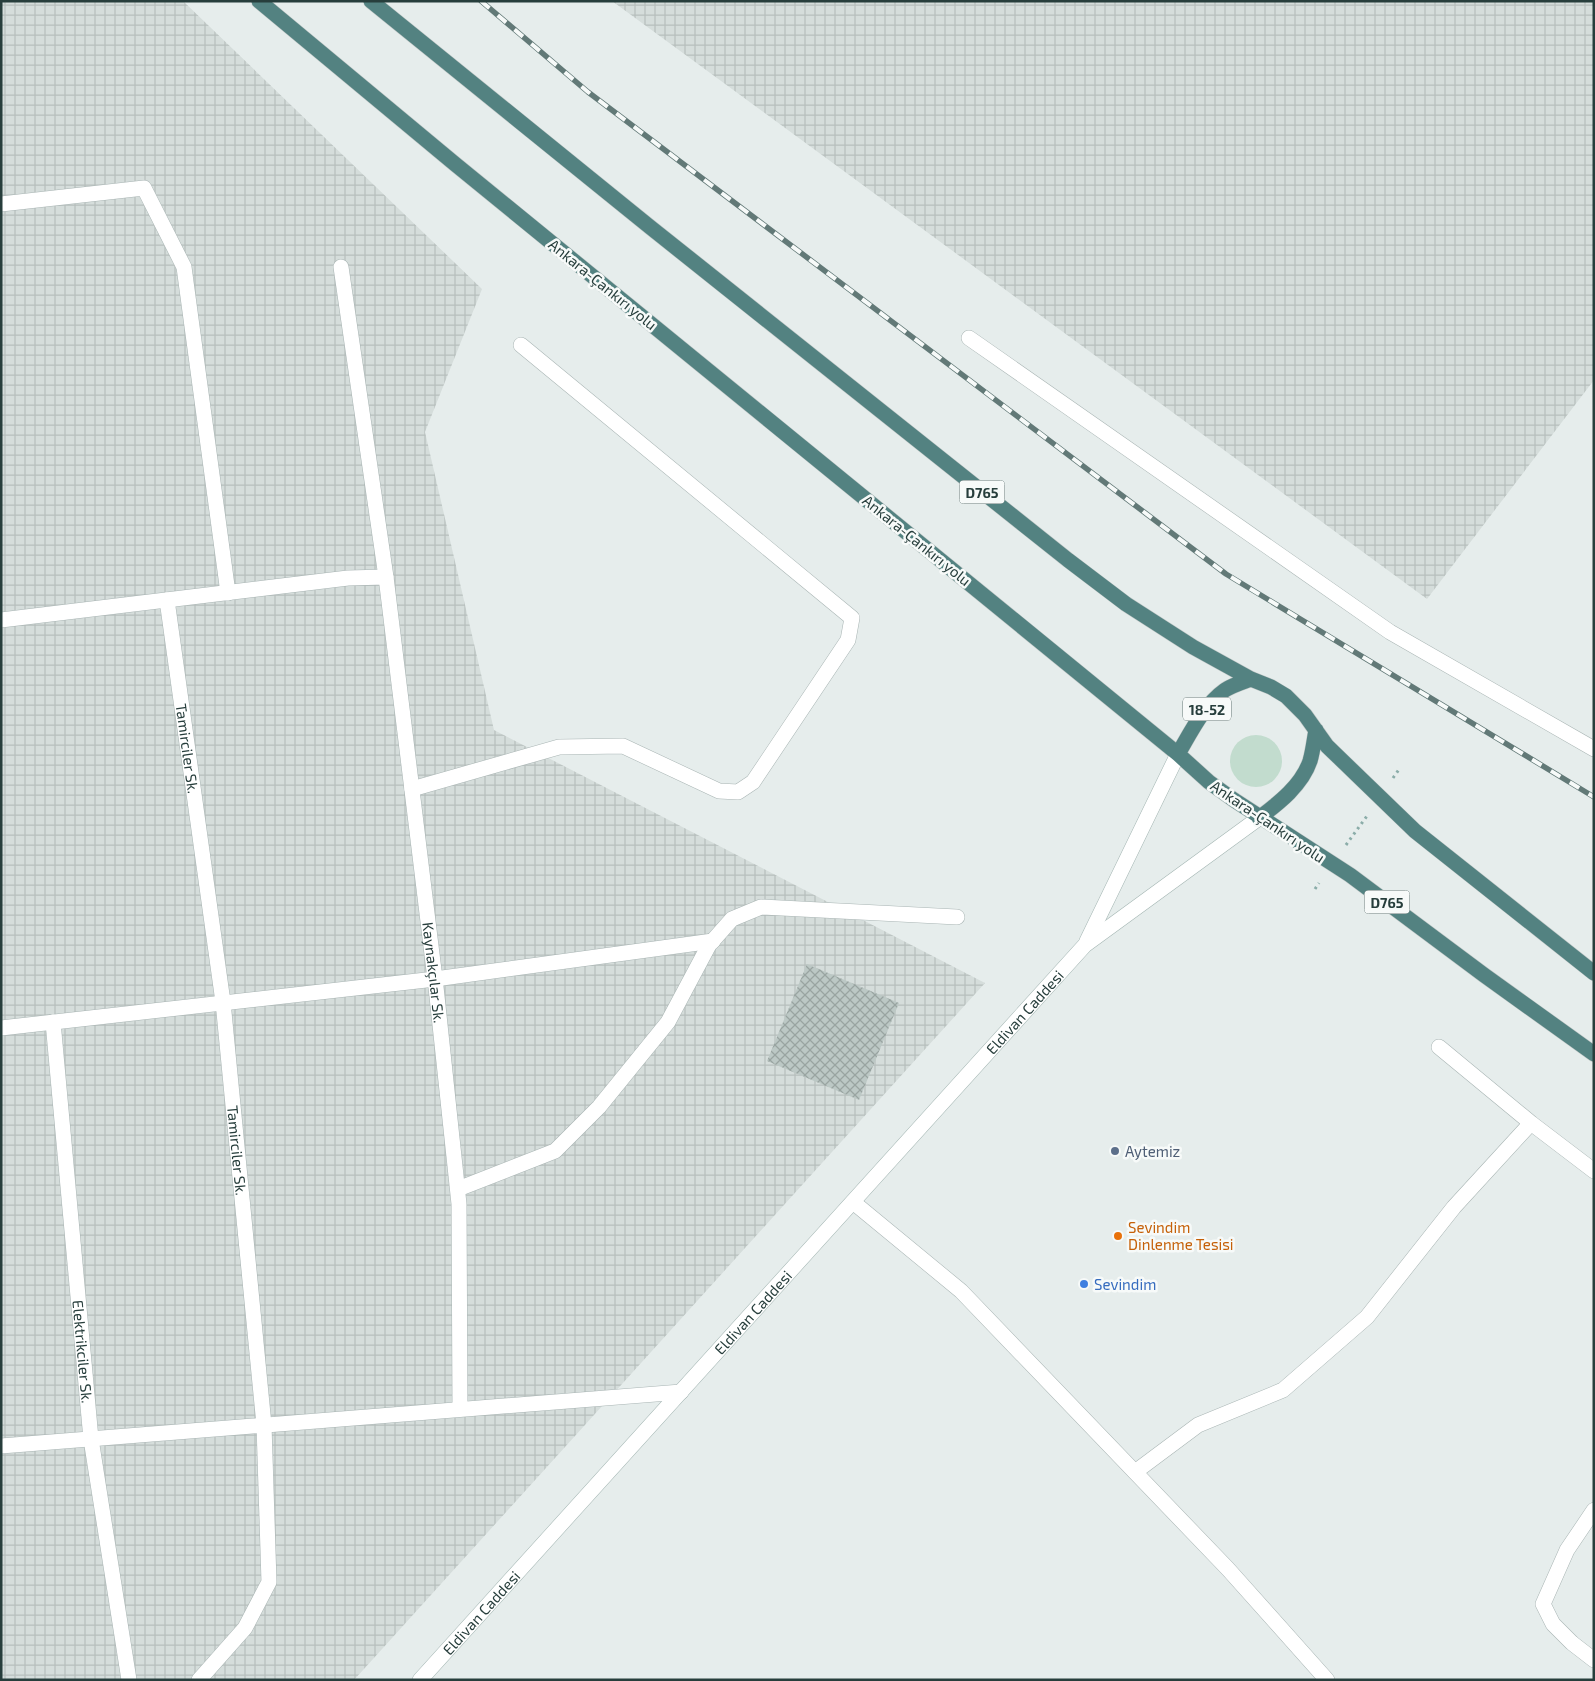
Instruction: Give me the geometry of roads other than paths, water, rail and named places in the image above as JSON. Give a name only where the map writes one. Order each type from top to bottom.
[{"type":"highway","name":"Ankara-Çankırı yolu","points":[[259,1],[455,164],[1178,754],[1209,782],[1259,818],[1332,864],[1594,1054]]},
{"type":"highway","name":"D765","points":[[371,1],[650,227],[1068,560],[1126,604],[1193,648],[1286,696],[1305,715],[1327,746],[1415,831],[1594,973]]},
{"type":"highway","name":"18-52","points":[[1178,754],[1194,727],[1214,701],[1225,690],[1251,678]]},
{"type":"highway","points":[[1259,818],[1281,800],[1305,773],[1311,759],[1316,730]]},
{"type":"street","points":[[1,204],[144,188],[184,267],[228,593]]},
{"type":"street","name":"Kaynakçılar Sk.","points":[[341,267],[386,576],[435,978],[458,1189],[460,1409]]},
{"type":"street","points":[[969,338],[1390,632],[1594,749]]},
{"type":"street","points":[[412,789],[559,747],[623,746],[719,791],[738,792],[753,782],[848,640],[852,618],[521,345]]},
{"type":"street","points":[[1,620],[348,578],[386,576]]},
{"type":"street","name":"Tamirciler Sk.","points":[[166,600],[223,1002],[264,1425],[269,1582],[245,1628],[199,1680]]},
{"type":"street","name":"18-52","points":[[1085,945],[1178,754]]},
{"type":"street","name":"18-52","points":[[1085,945],[1259,818]]},
{"type":"street","points":[[458,1189],[555,1151],[599,1107],[668,1022],[709,945],[732,919],[762,907],[957,917]]},
{"type":"street","points":[[1,1028],[435,978],[713,941]]},
{"type":"street","name":"Eldivan Caddesi","points":[[420,1680],[1085,945]]},
{"type":"street","name":"Elektrikciler Sk.","points":[[53,1022],[91,1439],[129,1680]]},
{"type":"street","points":[[1439,1047],[1531,1123],[1594,1171]]},
{"type":"street","points":[[1135,1472],[1198,1425],[1283,1390],[1353,1330],[1367,1317],[1454,1207],[1531,1123]]},
{"type":"street","points":[[853,1202],[961,1292],[1228,1568],[1327,1680]]},
{"type":"street","points":[[1,1446],[681,1392]]},
{"type":"street","points":[[1594,1510],[1567,1550],[1543,1604],[1553,1624],[1572,1643],[1594,1660]]},
{"type":"railway","points":[[481,1],[588,92],[1226,574],[1594,797]]},
{"type":"place","name":"Aytemiz","points":[[1115,1151]]},
{"type":"place","name":"Sevindim Dinlenme Tesisi","points":[[1118,1236]]},
{"type":"place","name":"Sevindim","points":[[1084,1284]]}]
